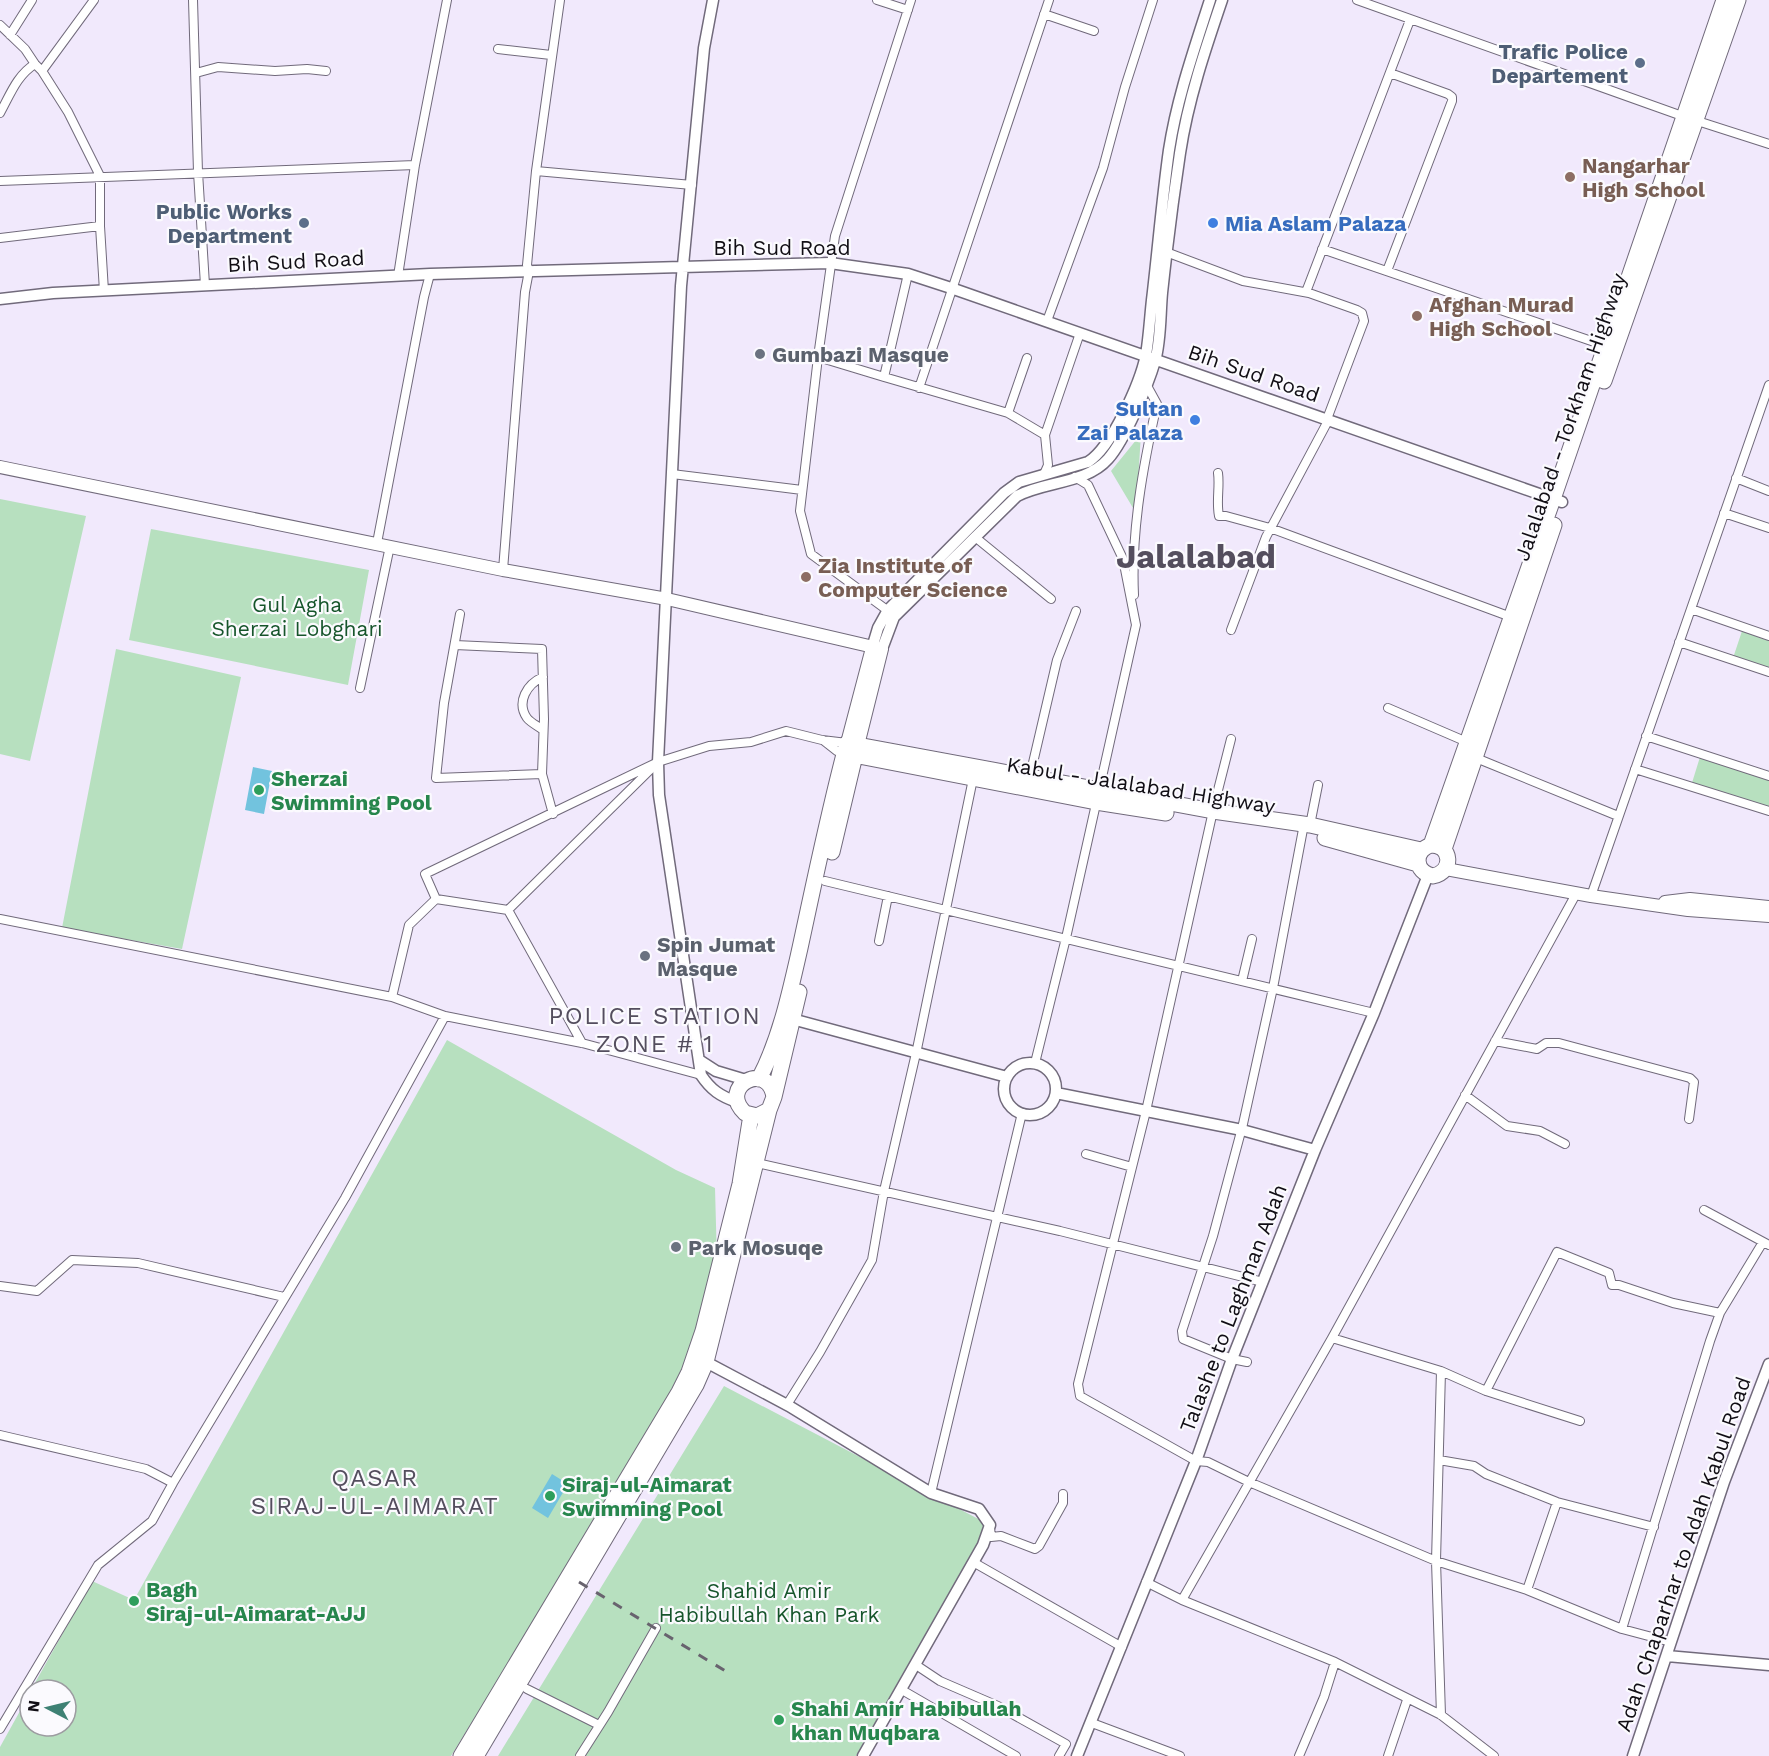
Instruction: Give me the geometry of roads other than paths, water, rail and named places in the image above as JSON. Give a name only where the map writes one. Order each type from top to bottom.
[{"type":"highway","name":"Jalalabad - Torkham Highway","points":[[1690,119],[1724,0]]},
{"type":"highway","name":"Jalalabad - Torkham Highway","points":[[1429,856],[1476,758],[1557,501],[1690,119],[1738,0]]},
{"type":"highway","name":"Jalalabad - Torkham Highway","points":[[1429,856],[1511,617],[1557,501]]},
{"type":"highway","name":"Kabul - Jalalabad Highway","points":[[851,749],[1097,797],[1306,827],[1429,856]]},
{"type":"highway","points":[[476,1756],[696,1385],[706,1362],[825,881],[851,749]]},
{"type":"highway","points":[[771,1104],[757,1116],[744,1113],[737,1102],[738,1090],[766,1065],[777,1036],[851,749]]},
{"type":"highway","name":"Kabul - Jalalabad Highway","points":[[974,773],[1034,778],[1097,797]]},
{"type":"highway","points":[[1429,856],[1449,859],[1446,869]]},
{"type":"highway","points":[[753,1079],[770,1085],[771,1104]]},
{"type":"highway","points":[[461,1756],[689,1372],[703,1331],[740,1184],[751,1115]]},
{"type":"main road","points":[[713,0],[704,48],[682,268],[658,795],[701,1075],[711,1089],[737,1102]]},
{"type":"main road","points":[[891,614],[1017,496],[1031,488],[1073,473],[1097,456],[1105,447],[1151,358],[1174,121],[1184,78],[1210,0]]},
{"type":"main road","points":[[851,749],[877,649],[887,631],[891,614],[1004,493],[1019,482],[1044,474],[1093,471],[1108,459],[1136,409],[1146,384],[1151,358],[1187,113],[1222,0]]},
{"type":"main road","name":"Bih Sud Road","points":[[0,299],[53,293],[430,274],[830,263],[908,274],[951,288],[1557,501]]},
{"type":"main road","points":[[0,466],[503,570],[667,599],[877,649]]},
{"type":"main road","name":"Talashe to Laghman Adah","points":[[1077,1756],[1196,1461],[1232,1359],[1315,1150],[1374,1013],[1429,856]]},
{"type":"main road","points":[[1446,869],[1576,894],[1652,903],[1688,910],[1769,916]]},
{"type":"main road","points":[[1652,903],[1690,899],[1769,907]]},
{"type":"main road","points":[[792,1019],[1007,1077]]},
{"type":"main road","points":[[699,1060],[716,1071],[753,1079]]},
{"type":"main road","points":[[1035,1063],[1052,1074],[1056,1083],[1056,1093],[1047,1109],[1031,1115],[1013,1108],[1007,1101],[1005,1092],[1007,1077],[1019,1066],[1035,1063]]},
{"type":"main road","points":[[1056,1093],[1242,1130],[1315,1150]]},
{"type":"main road","points":[[706,1362],[789,1406],[931,1493],[979,1509],[990,1525],[983,1545],[863,1756]]},
{"type":"main road","name":"Adah Chaparhar to Adah Kabul Road","points":[[1633,1756],[1725,1482],[1769,1364]]},
{"type":"main road","points":[[1667,1656],[1769,1665]]},
{"type":"street","points":[[10,35],[32,0]]},
{"type":"street","points":[[42,71],[94,0]]},
{"type":"street","points":[[193,0],[198,172],[206,285]]},
{"type":"street","points":[[398,276],[415,165],[447,0]]},
{"type":"street","points":[[503,570],[536,171],[560,0]]},
{"type":"street","points":[[877,0],[908,10]]},
{"type":"street","points":[[891,614],[811,554],[800,511],[835,236],[911,0]]},
{"type":"street","points":[[919,388],[1048,0]]},
{"type":"street","points":[[1047,321],[1103,168],[1125,87],[1153,0]]},
{"type":"street","points":[[1357,0],[1690,119],[1769,144]]},
{"type":"street","points":[[1044,14],[1094,31]]},
{"type":"street","points":[[1308,293],[1306,292],[1322,249],[1410,20]]},
{"type":"street","points":[[0,25],[25,49],[34,64],[42,71],[68,112],[100,176],[104,291]]},
{"type":"street","points":[[498,49],[551,55]]},
{"type":"street","points":[[0,113],[18,79],[34,64]]},
{"type":"street","points":[[196,73],[218,67],[275,71],[307,69],[326,71]]},
{"type":"street","points":[[1388,271],[1452,101],[1452,97],[1448,94],[1390,73]]},
{"type":"street","points":[[0,181],[415,165]]},
{"type":"street","points":[[536,171],[692,185]]},
{"type":"street","points":[[0,238],[100,226]]},
{"type":"street","points":[[1322,249],[1611,347]]},
{"type":"street","points":[[1167,252],[1243,281],[1308,293],[1357,310],[1362,313],[1364,321],[1327,419],[1329,419],[1270,528],[1231,630]]},
{"type":"street","points":[[377,543],[430,274]]},
{"type":"street","points":[[884,377],[908,274]]},
{"type":"street","points":[[1044,474],[1048,465],[1045,435],[1080,333]]},
{"type":"street","points":[[818,357],[1008,413],[1045,435]]},
{"type":"street","points":[[1008,413],[1027,358]]},
{"type":"street","points":[[1035,1063],[1066,938],[1136,624],[1134,549],[1146,453],[1157,404],[1146,384]]},
{"type":"street","points":[[1591,896],[1769,385]]},
{"type":"street","points":[[1218,472],[1220,487],[1217,509],[1219,516],[1270,528],[1511,617]]},
{"type":"street","points":[[1073,473],[1088,485],[1123,559],[1136,624]]},
{"type":"street","points":[[672,474],[802,490]]},
{"type":"street","points":[[1736,478],[1769,491]]},
{"type":"street","points":[[1724,513],[1769,528]]},
{"type":"street","points":[[975,537],[1051,599]]},
{"type":"street","points":[[360,688],[390,546]]},
{"type":"street","points":[[1690,609],[1769,636]]},
{"type":"street","points":[[1034,778],[1032,767],[1051,682],[1076,611]]},
{"type":"street","points":[[460,614],[444,703],[436,778],[542,774]]},
{"type":"street","points":[[1679,642],[1769,672]]},
{"type":"street","points":[[455,645],[542,649],[542,774],[553,814]]},
{"type":"street","points":[[543,677],[528,687],[523,705],[525,716],[543,730]]},
{"type":"street","points":[[1388,708],[1467,742]]},
{"type":"street","points":[[436,899],[425,874],[658,762],[709,746],[751,742],[786,731],[822,740],[837,751],[851,749]]},
{"type":"street","points":[[1646,736],[1769,776]]},
{"type":"street","points":[[1232,739],[1212,815],[1146,1111],[1078,1384],[1080,1396],[1196,1461],[1208,1462],[1249,1482],[1436,1561],[1527,1590],[1622,1629],[1671,1642]]},
{"type":"street","points":[[1476,758],[1618,816]]},
{"type":"street","points":[[508,910],[658,762]]},
{"type":"street","points":[[1635,769],[1769,811]]},
{"type":"street","points":[[789,1406],[788,1403],[826,1342],[872,1260],[974,773]]},
{"type":"street","points":[[1247,1362],[1232,1359],[1183,1338],[1182,1331],[1213,1236],[1242,1130],[1306,827],[1318,785]]},
{"type":"street","points":[[825,881],[1374,1013]]},
{"type":"street","points":[[1182,1600],[1332,1338],[1576,894]]},
{"type":"street","points":[[879,941],[888,896]]},
{"type":"street","points":[[436,899],[508,910]]},
{"type":"street","points":[[393,997],[409,925],[436,899]]},
{"type":"street","points":[[508,910],[582,1043]]},
{"type":"street","points":[[0,919],[393,997],[445,1016],[582,1043],[701,1075]]},
{"type":"street","points":[[1242,981],[1252,939]]},
{"type":"street","points":[[0,1728],[98,1566],[152,1521],[172,1482],[345,1198],[445,1016]]},
{"type":"street","points":[[1495,1041],[1537,1049],[1546,1043],[1559,1043],[1690,1078],[1694,1082],[1689,1119]]},
{"type":"street","points":[[1466,1095],[1507,1126],[1540,1131],[1565,1144]]},
{"type":"street","points":[[931,1493],[1022,1113]]},
{"type":"street","points":[[1086,1154],[1132,1167]]},
{"type":"street","points":[[757,1163],[998,1217],[1263,1282]]},
{"type":"street","points":[[1622,1629],[1720,1313],[1766,1243],[1704,1210]]},
{"type":"street","points":[[1486,1390],[1557,1252],[1609,1274],[1612,1285],[1619,1285],[1672,1303],[1720,1313]]},
{"type":"street","points":[[0,1286],[37,1291],[72,1260],[138,1263],[284,1297]]},
{"type":"street","points":[[1332,1338],[1441,1371],[1486,1390],[1580,1421]]},
{"type":"street","points":[[1441,1371],[1436,1561],[1441,1715]]},
{"type":"street","points":[[0,1435],[146,1469],[172,1482]]},
{"type":"street","points":[[1439,1460],[1474,1466],[1486,1474],[1557,1502],[1654,1527]]},
{"type":"street","points":[[990,1525],[991,1537],[1001,1536],[1035,1549],[1040,1546],[1063,1503],[1063,1494]]},
{"type":"street","points":[[1527,1590],[1557,1502]]},
{"type":"street","points":[[973,1562],[1122,1647]]},
{"type":"street","points":[[1146,1582],[1182,1600],[1335,1662],[1441,1715],[1494,1756]]},
{"type":"street","points":[[580,1756],[656,1628]]},
{"type":"street","points":[[1299,1756],[1324,1697],[1335,1662]]},
{"type":"street","points":[[916,1665],[940,1681],[998,1706],[1066,1744],[1059,1756]]},
{"type":"street","points":[[527,1689],[599,1725]]},
{"type":"street","points":[[902,1690],[1016,1756]]},
{"type":"street","points":[[1388,1756],[1407,1700]]},
{"type":"street","points":[[1092,1723],[1180,1756]]},
{"type":"water","name":"Sherzai Swimming Pool","points":[[253,767],[272,771],[264,814],[245,810]]},
{"type":"water","name":"Siraj-ul-Aimarat Swimming Pool","points":[[552,1474],[568,1484],[548,1518],[532,1508]]},
{"type":"railway","points":[[579,1582],[727,1672]]},
{"type":"place","name":"Trafic Police Departement","points":[[1640,63]]},
{"type":"place","name":"Nangarhar High School","points":[[1570,177]]},
{"type":"place","name":"Public Works Department","points":[[304,223]]},
{"type":"place","name":"Mia Aslam Palaza","points":[[1213,223]]},
{"type":"place","name":"Afghan Murad High School","points":[[1417,316]]},
{"type":"place","name":"Gumbazi Masque","points":[[760,354]]},
{"type":"place","name":"Sultan Zai Palaza","points":[[1195,420]]},
{"type":"place","name":"Zia Institute of Computer Science","points":[[806,577]]},
{"type":"place","name":"Sherzai Swimming Pool","points":[[259,790]]},
{"type":"place","name":"Spin Jumat Masque","points":[[645,956]]},
{"type":"place","name":"Park Mosuqe","points":[[676,1247]]},
{"type":"place","name":"Siraj-ul-Aimarat Swimming Pool","points":[[550,1496]]},
{"type":"place","name":"Bagh Siraj-ul-Aimarat-AJJ","points":[[134,1601]]},
{"type":"place","name":"Shahi Amir Habibullah khan Muqbara","points":[[779,1720]]},
{"type":"district","name":"Jalalabad","points":[[1196,556]]},
{"type":"district","name":"POLICE STATION ZONE # 1","points":[[655,1030]]},
{"type":"district","name":"QASAR SIRAJ-UL-AIMARAT","points":[[375,1492]]},
{"type":"park label","name":"Gul Agha Sherzai Lobghari","points":[[297,616]]},
{"type":"park label","name":"Shahid Amir Habibullah Khan Park","points":[[769,1602]]}]
